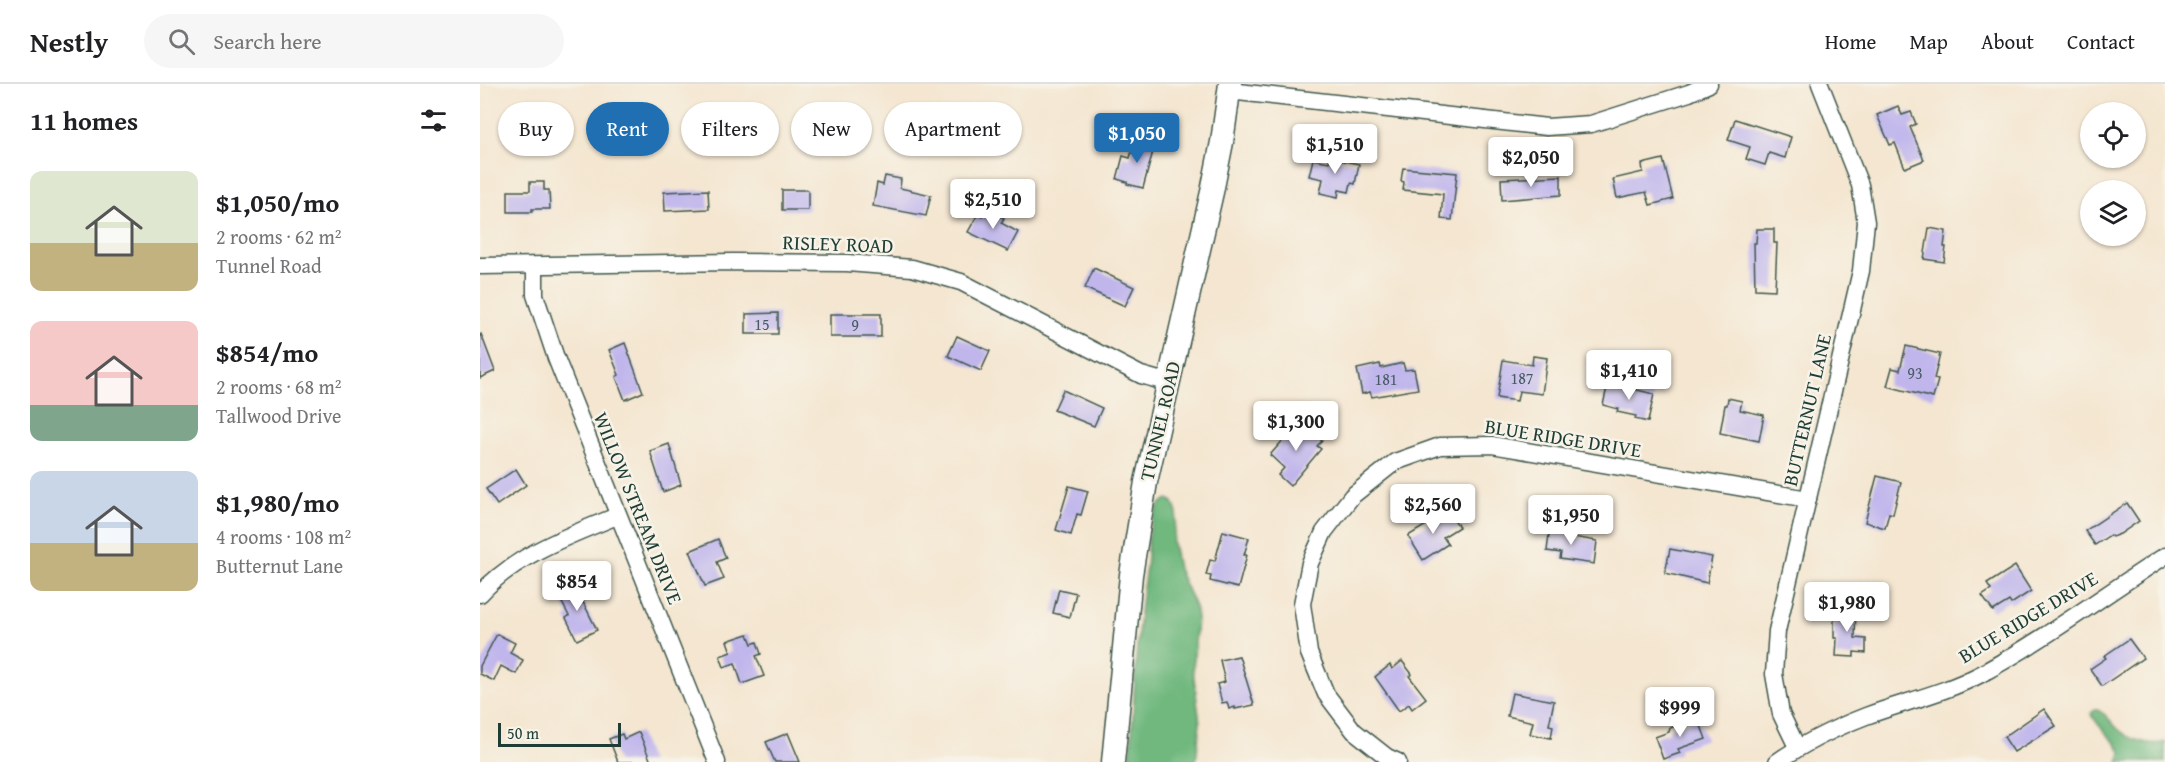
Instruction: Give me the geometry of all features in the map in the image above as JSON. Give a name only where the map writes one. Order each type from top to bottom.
[{"type":"main road","name":"TUNNEL ROAD","points":[[1113,762],[1131,575],[1146,482],[1212,192],[1229,87]]},
{"type":"street","points":[[1229,87],[1547,127],[1591,124],[1689,93],[1709,84]]},
{"type":"street","name":"BUTTERNUT LANE","points":[[1797,747],[1781,714],[1774,674],[1777,631],[1861,271],[1866,222],[1860,185],[1820,84]]},
{"type":"street","name":"RISLEY ROAD","points":[[480,266],[535,267],[733,262],[847,263],[912,268],[961,282],[1141,375],[1169,383]]},
{"type":"street","name":"WILLOW STREAM DRIVE","points":[[535,267],[535,295],[556,358],[617,516],[717,762]]},
{"type":"street","name":"BLUE RIDGE DRIVE","points":[[1398,762],[1387,757],[1354,731],[1326,694],[1309,653],[1302,604],[1310,563],[1324,532],[1352,496],[1395,462],[1440,446],[1492,445],[1808,499]]},
{"type":"street","points":[[480,594],[491,582],[525,558],[562,538],[617,516]]},
{"type":"street","name":"BLUE RIDGE DRIVE","points":[[1777,762],[1797,747],[1865,716],[1932,695],[1980,674],[2051,632],[2165,555]]},
{"type":"green space","points":[[1168,499],[1173,502],[1177,513],[1173,543],[1178,569],[1195,607],[1197,618],[1193,670],[1200,723],[1196,762],[1130,762],[1137,645],[1148,538],[1153,518],[1160,504]]},
{"type":"green space","points":[[2095,709],[2105,714],[2117,728],[2133,739],[2146,743],[2165,742],[2165,762],[2119,762],[2121,751],[2094,719],[2091,713]]},
{"type":"building","points":[[1898,106],[1902,115],[1911,112],[1916,124],[1910,127],[1924,160],[1905,168],[1895,143],[1890,145],[1877,115]]},
{"type":"building","points":[[1735,119],[1791,137],[1785,158],[1769,153],[1765,165],[1746,159],[1750,147],[1728,140]]},
{"type":"building","points":[[1135,139],[1155,144],[1143,188],[1117,179],[1123,156],[1130,158]]},
{"type":"building","points":[[1330,158],[1359,164],[1355,184],[1351,183],[1349,192],[1339,190],[1338,197],[1320,193],[1323,179],[1309,176],[1313,159],[1329,162]]},
{"type":"building","points":[[1663,159],[1673,199],[1650,205],[1646,192],[1617,198],[1613,179],[1643,172],[1642,164]]},
{"type":"building","points":[[1403,168],[1457,173],[1452,220],[1441,219],[1443,194],[1403,190],[1404,182],[1401,181]]},
{"type":"building","points":[[885,176],[901,179],[900,188],[931,195],[926,216],[873,206],[877,183],[883,185]]},
{"type":"building","points":[[1561,176],[1561,195],[1502,200],[1501,179]]},
{"type":"building","points":[[530,182],[544,182],[544,190],[549,190],[550,209],[508,212],[508,191],[530,191]]},
{"type":"building","points":[[708,190],[709,209],[665,211],[664,192]]},
{"type":"building","points":[[782,190],[808,190],[808,210],[782,210]]},
{"type":"building","points":[[985,208],[1004,218],[1001,223],[1018,232],[1008,251],[968,232],[978,214],[982,216]]},
{"type":"building","points":[[1929,228],[1946,231],[1944,262],[1924,259]]},
{"type":"building","points":[[1757,229],[1774,229],[1774,243],[1777,243],[1775,290],[1755,289],[1754,243],[1756,243]]},
{"type":"building","points":[[1094,268],[1134,287],[1125,306],[1085,288]]},
{"type":"building","points":[[778,313],[778,334],[746,334],[746,314]]},
{"type":"building","points":[[830,314],[881,314],[881,337],[830,337]]},
{"type":"building","points":[[480,335],[495,371],[480,378]]},
{"type":"building","points":[[957,336],[990,351],[981,371],[948,356]]},
{"type":"building","points":[[625,343],[643,392],[625,400],[616,377],[619,375],[609,350]]},
{"type":"building","points":[[1906,346],[1940,354],[1934,379],[1938,380],[1933,398],[1887,386],[1892,368],[1900,370]]},
{"type":"building","points":[[1533,356],[1547,358],[1542,394],[1519,391],[1517,401],[1497,398],[1503,360],[1532,365]]},
{"type":"building","points":[[1403,363],[1405,370],[1414,369],[1418,389],[1372,397],[1370,392],[1362,394],[1357,369],[1380,364],[1381,368]]},
{"type":"building","points":[[1608,383],[1654,394],[1648,422],[1603,405]]},
{"type":"building","points":[[1063,390],[1102,408],[1094,426],[1054,410]]},
{"type":"building","points":[[1728,398],[1742,401],[1740,410],[1764,415],[1759,441],[1720,433]]},
{"type":"building","points":[[1300,421],[1322,441],[1317,446],[1321,449],[1290,486],[1278,475],[1284,468],[1270,455]]},
{"type":"building","points":[[669,444],[681,485],[663,492],[650,451]]},
{"type":"building","points":[[516,469],[526,485],[497,505],[486,489]]},
{"type":"building","points":[[1877,476],[1901,482],[1893,514],[1889,513],[1885,528],[1865,522]]},
{"type":"building","points":[[1069,486],[1088,491],[1081,515],[1077,514],[1071,535],[1056,530]]},
{"type":"building","points":[[2127,503],[2139,521],[2120,534],[2112,537],[2110,535],[2095,545],[2085,531]]},
{"type":"building","points":[[1449,511],[1459,527],[1443,537],[1448,544],[1423,560],[1408,536]]},
{"type":"building","points":[[1550,526],[1568,529],[1567,536],[1597,541],[1594,564],[1560,559],[1561,553],[1547,551]]},
{"type":"building","points":[[1223,531],[1249,538],[1238,588],[1210,581],[1211,576],[1206,575],[1210,560],[1215,561]]},
{"type":"building","points":[[718,539],[726,558],[717,562],[724,579],[705,586],[690,551]]},
{"type":"building","points":[[1670,549],[1712,557],[1707,583],[1665,573]]},
{"type":"building","points":[[2015,566],[2031,591],[2011,604],[2009,601],[1993,611],[1982,596],[1991,590],[1987,584]]},
{"type":"building","points":[[576,583],[597,630],[577,640],[566,618],[569,616],[557,593]]},
{"type":"building","points":[[1059,589],[1076,593],[1070,617],[1053,613]]},
{"type":"building","points":[[1837,607],[1856,607],[1855,638],[1866,639],[1866,653],[1854,652],[1854,657],[1836,656],[1837,638],[1834,638],[1834,618],[1837,618]]},
{"type":"building","points":[[497,634],[515,643],[510,653],[523,660],[516,674],[501,666],[494,681],[480,674],[480,666]]},
{"type":"building","points":[[748,634],[752,644],[757,642],[761,654],[756,656],[764,676],[742,684],[735,663],[724,667],[720,656],[731,652],[727,641]]},
{"type":"building","points":[[2129,639],[2143,658],[2102,686],[2090,669]]},
{"type":"building","points":[[1239,656],[1254,705],[1229,709],[1227,702],[1222,703],[1217,684],[1225,682],[1220,660]]},
{"type":"building","points":[[1402,661],[1412,674],[1409,676],[1426,698],[1412,709],[1409,704],[1399,711],[1375,677],[1390,665],[1392,669]]},
{"type":"building","points":[[1512,693],[1554,701],[1549,725],[1553,726],[1551,738],[1530,734],[1533,722],[1507,716]]},
{"type":"building","points":[[2044,709],[2056,726],[2014,752],[2004,737]]},
{"type":"building","points":[[1698,718],[1706,739],[1678,749],[1680,753],[1663,759],[1655,737],[1669,732],[1670,728]]},
{"type":"building","points":[[639,732],[651,762],[618,762],[609,739],[622,734],[624,739]]},
{"type":"building","points":[[788,733],[800,762],[775,762],[766,742]]}]
